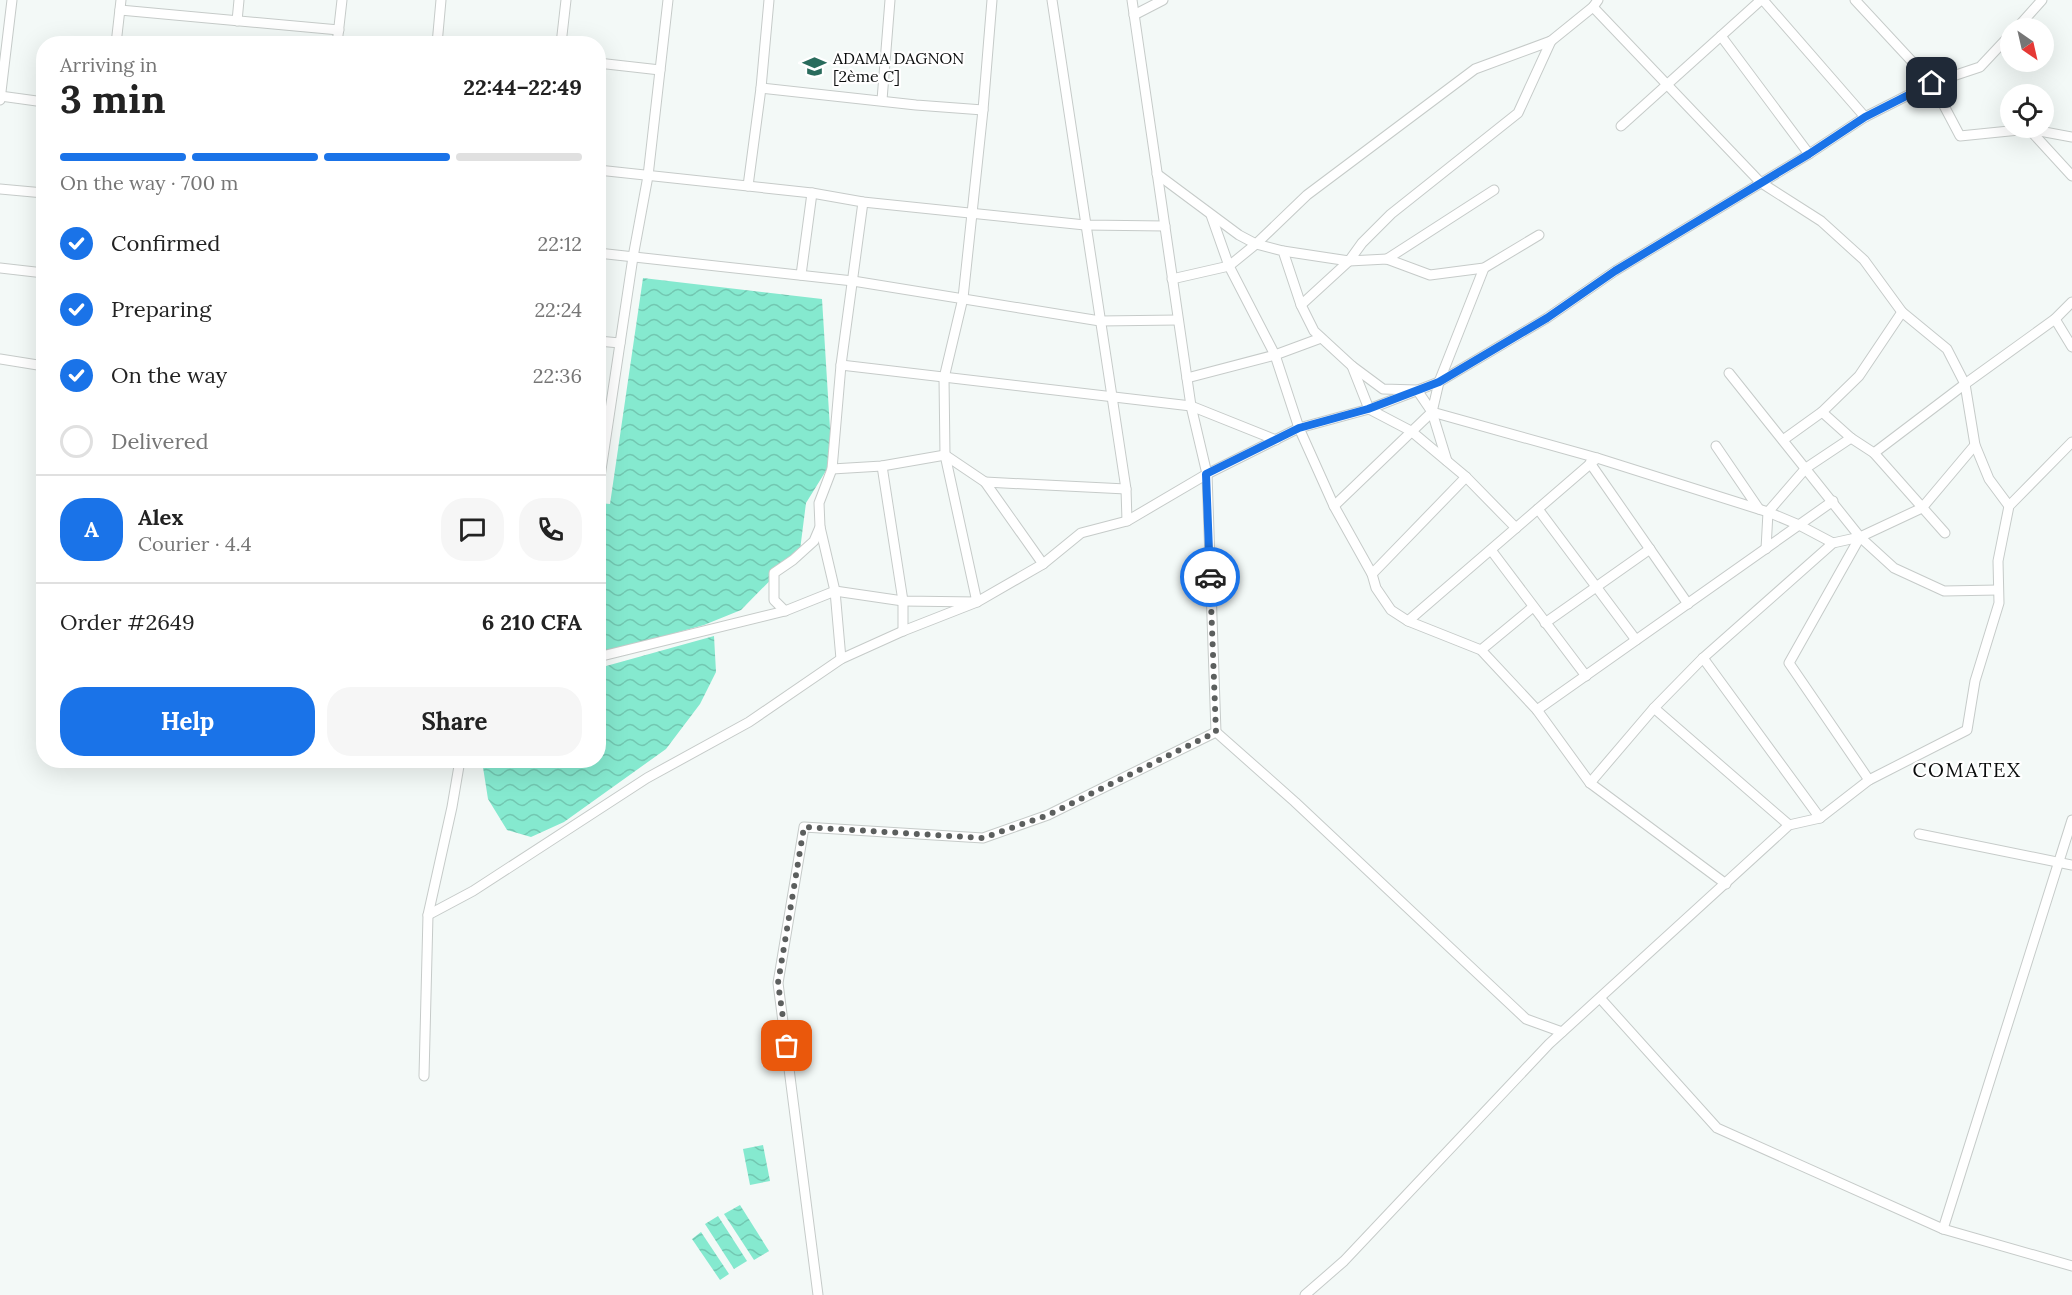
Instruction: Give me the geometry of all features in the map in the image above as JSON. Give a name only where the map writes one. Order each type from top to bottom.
[{"type":"street","points":[[12,0],[0,98],[36,101]]},
{"type":"street","points":[[237,21],[239,0]]},
{"type":"street","points":[[338,36],[342,0]]},
{"type":"street","points":[[438,36],[441,0]]},
{"type":"street","points":[[562,36],[566,0]]},
{"type":"street","points":[[606,437],[633,257],[648,176],[668,0]]},
{"type":"street","points":[[748,186],[761,88],[769,0]]},
{"type":"street","points":[[882,100],[890,0]]},
{"type":"street","points":[[977,602],[945,455],[944,378],[963,298],[992,0]]},
{"type":"street","points":[[1052,0],[1126,489],[1127,521]]},
{"type":"street","points":[[1132,0],[1191,406],[1206,474],[1216,732],[1295,802],[1526,1019],[1562,1032]]},
{"type":"street","points":[[1134,15],[1163,0]]},
{"type":"street","points":[[1621,126],[1762,0],[1865,117]]},
{"type":"street","points":[[1855,0],[1932,83],[1960,136],[2000,132]]},
{"type":"street","points":[[2028,0],[2036,9]]},
{"type":"street","points":[[2027,18],[2042,0]]},
{"type":"street","points":[[1172,279],[1229,266],[1256,244],[1307,195],[1475,69],[1551,41],[1595,3],[1667,87],[1760,182],[1821,221],[1864,260],[1902,312],[1947,349],[1965,384],[1975,445],[1989,479],[2008,506]]},
{"type":"street","points":[[117,36],[120,5],[237,21],[339,30]]},
{"type":"street","points":[[1721,36],[1809,154]]},
{"type":"street","points":[[1301,305],[1349,261],[1362,243],[1391,214],[1518,113],[1551,41]]},
{"type":"street","points":[[428,915],[473,891],[646,778],[749,722],[841,659],[903,631],[977,602],[1044,564],[1081,533],[1127,521],[1206,474],[1299,428],[1368,409],[1439,382],[1547,318],[1615,271],[1809,154],[1865,117],[1932,83],[1980,67],[2000,46]]},
{"type":"street","points":[[606,64],[660,70]]},
{"type":"street","points":[[761,88],[983,110]]},
{"type":"street","points":[[2054,134],[2072,137]]},
{"type":"street","points":[[2037,138],[2072,176]]},
{"type":"street","points":[[606,171],[748,186],[863,202],[1085,225],[1165,226]]},
{"type":"street","points":[[1157,174],[1239,235],[1256,244],[1283,251],[1349,261],[1387,259],[1430,275],[1484,268],[1539,235]]},
{"type":"street","points":[[0,189],[36,192]]},
{"type":"street","points":[[1387,259],[1494,190]]},
{"type":"street","points":[[801,275],[812,194]]},
{"type":"street","points":[[841,659],[835,591],[820,527],[819,503],[832,469],[841,365],[863,202]]},
{"type":"street","points":[[1211,215],[1229,266],[1275,355],[1299,428],[1334,506],[1372,574],[1376,588],[1391,610],[1408,621],[1481,650],[1537,710],[1590,783],[1726,884]]},
{"type":"street","points":[[1283,251],[1301,305],[1314,331],[1352,366],[1383,390],[1417,390]]},
{"type":"street","points":[[606,255],[853,280],[1100,321],[1178,320]]},
{"type":"street","points":[[0,268],[36,272]]},
{"type":"street","points":[[1334,506],[1432,412],[1439,382],[1484,268]]},
{"type":"street","points":[[1874,453],[2055,319],[2072,302]]},
{"type":"street","points":[[1784,440],[1822,412],[1859,376],[1902,312]]},
{"type":"street","points":[[2055,319],[2072,347]]},
{"type":"street","points":[[1187,378],[1275,355],[1321,338]]},
{"type":"street","points":[[606,342],[620,343]]},
{"type":"street","points":[[0,359],[36,365]]},
{"type":"street","points":[[841,365],[1191,406],[1276,440]]},
{"type":"street","points":[[1352,366],[1368,409],[1411,431],[1466,477],[1516,528]]},
{"type":"street","points":[[1729,373],[1860,537],[1894,568],[1944,591],[1998,590]]},
{"type":"street","points":[[1417,390],[1432,412],[1448,463]]},
{"type":"street","points":[[1432,412],[1764,511],[1799,525],[1833,543]]},
{"type":"street","points":[[1822,412],[1851,438],[1874,453],[1945,533]]},
{"type":"street","points":[[1764,511],[1806,468],[1851,438]]},
{"type":"street","points":[[1305,1295],[1344,1261],[1562,1032],[1789,825],[1820,818],[1869,780],[1967,730],[1975,681],[1999,603],[1998,561],[2008,506],[2072,442]]},
{"type":"street","points":[[1590,783],[1654,708],[1703,658],[1833,543],[1860,537],[1922,508],[1975,445]]},
{"type":"street","points":[[1716,446],[1764,511],[1766,549]]},
{"type":"street","points":[[832,469],[882,466],[945,455],[985,482],[1044,564]]},
{"type":"street","points":[[1408,621],[1593,461]]},
{"type":"street","points":[[1593,461],[1688,604]]},
{"type":"street","points":[[882,466],[903,601],[903,631]]},
{"type":"street","points":[[1372,574],[1466,477]]},
{"type":"street","points":[[985,482],[1126,489]]},
{"type":"street","points":[[1537,710],[1833,501]]},
{"type":"street","points":[[1538,509],[1636,640]]},
{"type":"street","points":[[785,611],[774,600],[774,573],[814,541],[820,527]]},
{"type":"street","points":[[1860,537],[1789,663],[1869,780]]},
{"type":"street","points":[[1545,623],[1650,549]]},
{"type":"street","points":[[1491,550],[1586,676]]},
{"type":"street","points":[[606,655],[785,611],[835,591],[903,601],[977,602]]},
{"type":"street","points":[[1481,650],[1533,607]]},
{"type":"street","points":[[1703,658],[1820,818]]},
{"type":"street","points":[[1654,708],[1789,825]]},
{"type":"street","points":[[818,1295],[778,983],[804,827],[983,838],[1048,815],[1216,732]]},
{"type":"street","points":[[424,1076],[428,915],[459,768]]},
{"type":"street","points":[[1943,1229],[2072,820]]},
{"type":"street","points":[[1919,834],[2072,865]]},
{"type":"street","points":[[1600,998],[1717,1128],[1943,1229],[2072,1266]]},
{"type":"water","points":[[643,278],[822,299],[832,461],[806,503],[800,550],[741,610],[704,625],[606,652],[606,504],[610,504]]},
{"type":"water","points":[[714,636],[716,672],[700,704],[666,749],[564,822],[531,837],[507,830],[488,799],[483,768],[606,768],[606,666]]},
{"type":"water","points":[[763,1145],[770,1181],[750,1185],[743,1149]]},
{"type":"water","points":[[740,1205],[769,1251],[754,1260],[724,1214]]},
{"type":"water","points":[[718,1216],[747,1261],[734,1269],[705,1224]]},
{"type":"water","points":[[701,1232],[729,1274],[720,1280],[692,1239]]},
{"type":"way so far","points":[[787,1046],[778,983],[804,827],[983,838],[1048,815],[1216,732],[1210,577]]},
{"type":"place","name":"ADAMA DAGNON [2ème C]","points":[[815,67]]},
{"type":"district","name":"COMATEX","points":[[1967,769]]},
{"type":"route","points":[[1210,577],[1206,474],[1299,428],[1368,409],[1439,382],[1547,318],[1615,271],[1809,154],[1865,117],[1932,83]]}]
